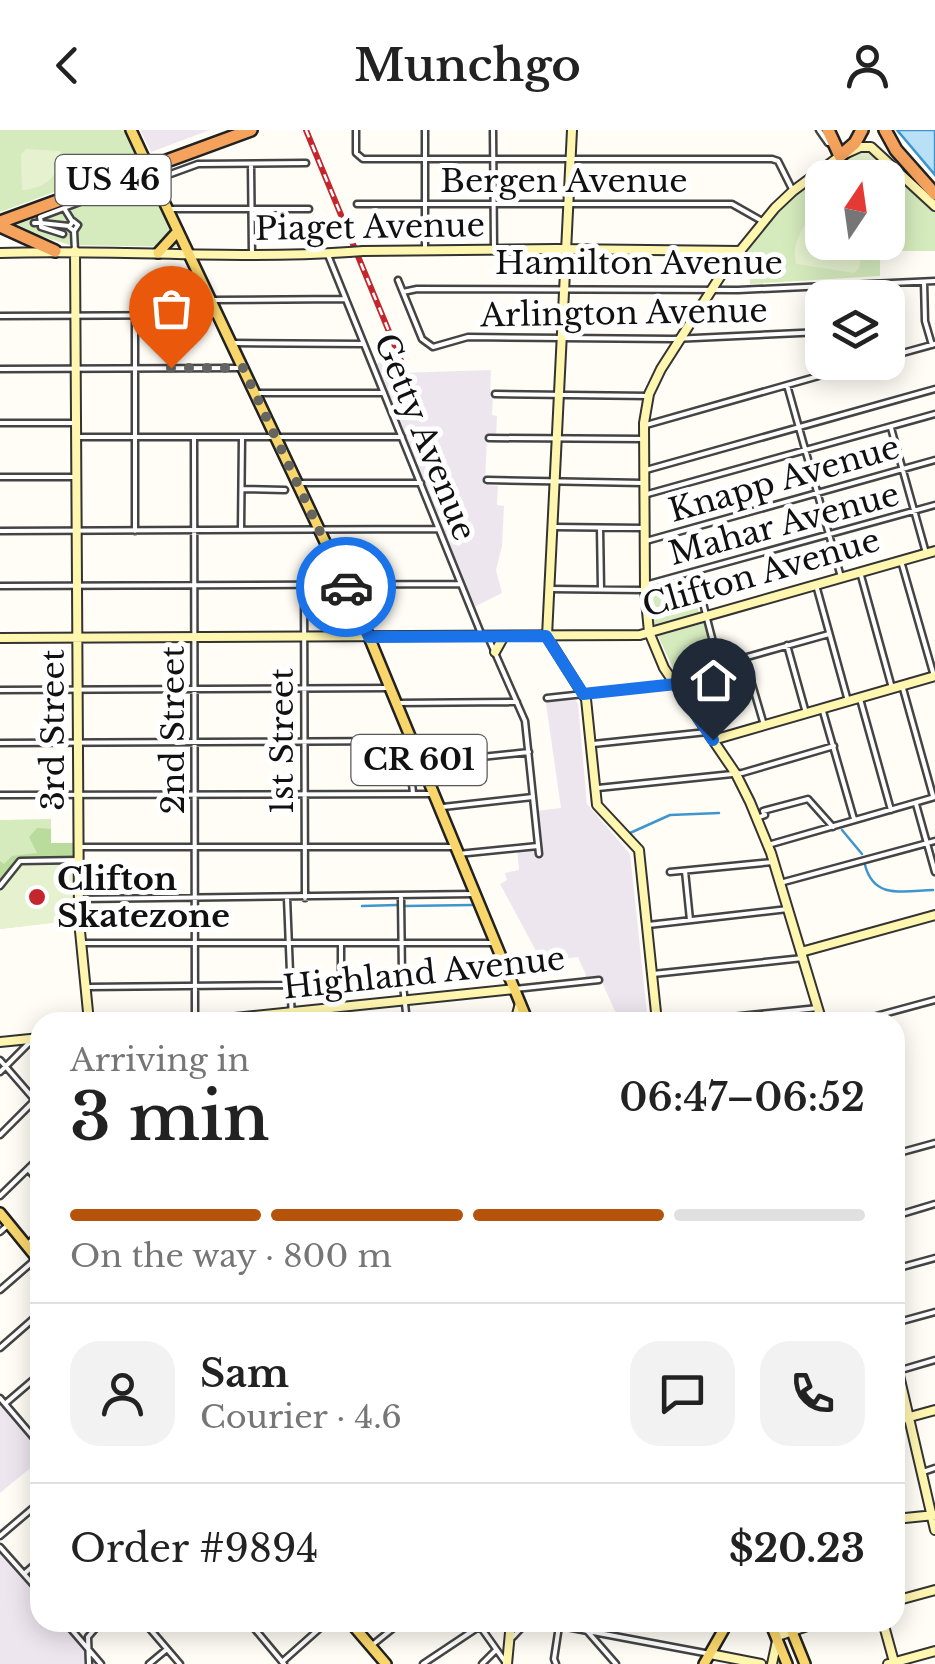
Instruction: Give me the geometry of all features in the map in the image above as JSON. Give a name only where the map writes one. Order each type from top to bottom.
[{"type":"highway","name":"US 46","points":[[0,223],[236,130]]},
{"type":"highway","name":"US 46","points":[[0,223],[251,130]]},
{"type":"highway","points":[[828,130],[840,156],[858,140],[862,130]]},
{"type":"highway","points":[[888,130],[909,165],[935,193]]},
{"type":"highway","points":[[888,130],[935,183]]},
{"type":"highway","points":[[0,223],[53,249]]},
{"type":"main road","name":"CR 601","points":[[131,130],[369,637],[396,703],[406,741],[420,763],[524,1012]]},
{"type":"main road","points":[[572,130],[546,636],[583,694],[596,804],[639,850],[656,1012]]},
{"type":"main road","points":[[819,1012],[761,817],[674,681],[649,632],[644,426],[649,396],[662,368],[712,290],[792,191],[840,156],[863,146],[870,147],[935,206]]},
{"type":"main road","points":[[158,253],[178,231]]},
{"type":"main road","name":"Piaget Avenue","points":[[0,253],[53,249],[252,255],[425,249],[741,251]]},
{"type":"main road","points":[[76,250],[76,423]]},
{"type":"main road","name":"3rd Street","points":[[76,423],[78,898],[88,1012]]},
{"type":"main road","name":"Clifton Avenue","points":[[0,638],[546,636],[649,632],[930,552]]},
{"type":"main road","points":[[495,652],[504,636]]},
{"type":"main road","points":[[710,736],[764,725],[935,676]]},
{"type":"main road","points":[[802,955],[935,915]]},
{"type":"main road","name":"Highland Avenue","points":[[329,1012],[514,989]]},
{"type":"main road","points":[[517,1012],[520,1003]]},
{"type":"main road","points":[[0,1042],[30,1039]]},
{"type":"main road","points":[[0,1213],[30,1250]]},
{"type":"main road","points":[[905,1397],[935,1530]]},
{"type":"main road","points":[[905,1418],[935,1410]]},
{"type":"main road","points":[[905,1518],[934,1515]]},
{"type":"main road","points":[[905,1598],[935,1590]]},
{"type":"main road","points":[[359,1632],[386,1664]]},
{"type":"main road","points":[[507,1664],[510,1632]]},
{"type":"main road","points":[[704,1664],[722,1632]]},
{"type":"main road","points":[[773,1632],[788,1664]]},
{"type":"main road","points":[[710,1654],[756,1663],[764,1659],[785,1632]]},
{"type":"main road","points":[[792,1632],[805,1664]]},
{"type":"main road","points":[[885,1632],[891,1663],[932,1654]]},
{"type":"main road","points":[[772,1664],[776,1644]]},
{"type":"street","points":[[356,130],[356,153],[364,159],[776,159],[792,191]]},
{"type":"street","points":[[425,130],[425,249]]},
{"type":"street","points":[[493,130],[494,249]]},
{"type":"street","points":[[820,130],[840,156]]},
{"type":"street","points":[[251,163],[252,255]]},
{"type":"street","points":[[153,177],[198,164],[306,163]]},
{"type":"street","points":[[37,223],[40,216],[98,195],[109,198]]},
{"type":"street","name":"Bergen Avenue","points":[[357,204],[736,204],[765,223]]},
{"type":"street","points":[[64,208],[76,250]]},
{"type":"street","points":[[168,208],[308,209]]},
{"type":"street","points":[[37,223],[72,226]]},
{"type":"street","points":[[37,223],[48,232],[63,234]]},
{"type":"street","name":"Getty Avenue","points":[[328,254],[460,584],[525,721],[539,854]]},
{"type":"street","points":[[398,280],[403,292]]},
{"type":"street","name":"Hamilton Avenue","points":[[905,283],[935,281]]},
{"type":"street","points":[[905,352],[933,344],[925,321],[924,282]]},
{"type":"street","name":"Hamilton Avenue","points":[[403,292],[805,287]]},
{"type":"street","name":"Arlington Avenue","points":[[403,292],[429,346],[468,338],[682,338],[805,333]]},
{"type":"street","points":[[211,300],[345,299]]},
{"type":"street","points":[[0,316],[218,315]]},
{"type":"street","points":[[134,316],[135,531]]},
{"type":"street","points":[[232,344],[364,344]]},
{"type":"street","points":[[0,369],[243,368]]},
{"type":"street","points":[[644,426],[805,380]]},
{"type":"street","points":[[787,385],[841,578]]},
{"type":"street","points":[[643,471],[935,389]]},
{"type":"street","points":[[255,393],[384,393]]},
{"type":"street","points":[[495,394],[649,396]]},
{"type":"street","points":[[644,496],[935,414]]},
{"type":"street","points":[[0,423],[76,423]]},
{"type":"street","points":[[890,426],[930,552]]},
{"type":"street","points":[[242,436],[242,530]]},
{"type":"street","points":[[76,437],[403,438]]},
{"type":"street","name":"2nd Street","points":[[194,437],[195,1012]]},
{"type":"street","points":[[489,438],[644,439]]},
{"type":"street","name":"Knapp Avenue","points":[[645,541],[935,460]]},
{"type":"street","points":[[0,477],[77,476]]},
{"type":"street","points":[[486,480],[643,484]]},
{"type":"street","points":[[297,483],[421,483]]},
{"type":"street","points":[[242,489],[285,490]]},
{"type":"street","name":"Mahar Avenue","points":[[548,589],[645,588],[935,506]]},
{"type":"street","points":[[552,528],[644,528]]},
{"type":"street","points":[[600,528],[600,589]]},
{"type":"street","points":[[0,531],[438,530]]},
{"type":"street","points":[[901,560],[935,676]]},
{"type":"street","points":[[695,572],[719,664]]},
{"type":"street","points":[[768,845],[934,798],[860,572]]},
{"type":"street","points":[[0,586],[460,584]]},
{"type":"street","points":[[816,584],[848,701]]},
{"type":"street","name":"1st Street","points":[[304,585],[305,898]]},
{"type":"street","points":[[547,698],[674,681],[719,664],[829,634]]},
{"type":"street","points":[[787,645],[806,713]]},
{"type":"street","points":[[744,658],[764,725]]},
{"type":"street","points":[[0,690],[390,688]]},
{"type":"street","points":[[859,698],[891,810]]},
{"type":"street","points":[[396,703],[517,702]]},
{"type":"street","points":[[822,708],[854,821]]},
{"type":"street","points":[[590,744],[710,736]]},
{"type":"street","points":[[0,742],[406,741]]},
{"type":"street","points":[[406,741],[400,750],[413,777],[413,794]]},
{"type":"street","points":[[594,788],[736,774],[834,746]]},
{"type":"street","points":[[420,763],[528,752]]},
{"type":"street","points":[[0,795],[433,794]]},
{"type":"street","points":[[439,807],[533,798]]},
{"type":"street","points":[[761,817],[763,811],[808,799],[833,827]]},
{"type":"street","points":[[916,803],[935,872]]},
{"type":"street","points":[[780,883],[935,841]]},
{"type":"street","points":[[78,847],[457,850],[538,846]]},
{"type":"street","points":[[0,886],[20,861],[78,860]]},
{"type":"street","points":[[670,872],[773,862]]},
{"type":"street","points":[[685,871],[690,920]]},
{"type":"street","points":[[78,898],[475,894]]},
{"type":"street","points":[[401,897],[406,1012]]},
{"type":"street","points":[[287,898],[290,1012]]},
{"type":"street","points":[[647,925],[788,909]]},
{"type":"street","points":[[81,943],[496,943]]},
{"type":"street","points":[[341,944],[341,981]]},
{"type":"street","points":[[652,974],[802,955]]},
{"type":"street","name":"Highland Avenue","points":[[514,989],[599,980]]},
{"type":"street","points":[[85,987],[288,985]]},
{"type":"street","points":[[891,1012],[935,1000]]},
{"type":"street","points":[[780,1012],[818,1008]]},
{"type":"street","points":[[0,1072],[30,1044]]},
{"type":"street","points":[[0,1060],[30,1094]]},
{"type":"street","points":[[0,1134],[30,1105]]},
{"type":"street","points":[[905,1151],[935,1142]]},
{"type":"street","points":[[0,1196],[28,1169],[30,1171]]},
{"type":"street","points":[[905,1214],[934,1207]]},
{"type":"street","points":[[0,1232],[9,1224]]},
{"type":"street","points":[[26,1245],[30,1241]]},
{"type":"street","points":[[905,1267],[935,1258]]},
{"type":"street","points":[[0,1290],[30,1266]]},
{"type":"street","points":[[905,1320],[935,1312]]},
{"type":"street","points":[[0,1348],[30,1322]]},
{"type":"street","points":[[905,1369],[935,1360]]},
{"type":"street","points":[[5,1404],[30,1383]]},
{"type":"street","points":[[0,1398],[30,1434]]},
{"type":"street","points":[[923,1472],[935,1468]]},
{"type":"street","points":[[0,1536],[30,1510]]},
{"type":"street","points":[[0,1546],[30,1581]]},
{"type":"street","points":[[24,1574],[30,1569]]},
{"type":"street","points":[[74,1632],[101,1664]]},
{"type":"street","points":[[89,1664],[88,1636],[92,1632]]},
{"type":"street","points":[[152,1632],[180,1664]]},
{"type":"street","points":[[257,1632],[283,1663],[317,1632]]},
{"type":"street","points":[[371,1646],[388,1632]]},
{"type":"street","points":[[422,1664],[469,1632]]},
{"type":"street","points":[[486,1632],[507,1664]]},
{"type":"street","points":[[509,1640],[517,1632]]},
{"type":"street","points":[[556,1664],[558,1632]]},
{"type":"street","points":[[588,1632],[710,1654]]},
{"type":"street","points":[[588,1632],[616,1664]]},
{"type":"street","points":[[150,1664],[166,1649]]},
{"type":"street","points":[[482,1664],[496,1650]]},
{"type":"shaded area","points":[[140,130],[210,130],[151,152]]},
{"type":"shaded area","points":[[392,357],[400,373],[491,370],[490,397],[492,415],[497,416],[496,437],[487,437],[485,485],[498,486],[497,505],[504,506],[496,570],[502,593],[474,607],[376,364]]},
{"type":"shaded area","points":[[573,696],[578,704],[587,804],[630,854],[647,1012],[615,1012],[601,980],[582,981],[586,975],[578,957],[542,962],[500,884],[507,880],[505,873],[519,870],[517,847],[538,845],[536,811],[561,808],[545,697]]},
{"type":"shaded area","points":[[0,1398],[30,1433],[30,1468],[0,1493]]},
{"type":"shaded area","points":[[0,1546],[30,1581],[30,1632],[73,1632],[91,1652],[87,1664],[0,1664]]},
{"type":"green space","points":[[0,130],[124,130],[139,161],[0,212]]},
{"type":"green space","points":[[26,149],[61,151],[55,174],[45,184],[22,190],[21,154]]},
{"type":"green space","points":[[861,149],[870,150],[881,160],[845,160]]},
{"type":"green space","points":[[861,151],[875,160],[849,160]]},
{"type":"green space","points":[[146,175],[180,247],[70,245],[5,225]]},
{"type":"green space","points":[[905,182],[935,210],[935,251],[905,251]]},
{"type":"green space","points":[[805,188],[805,260],[880,260],[880,276],[750,284],[749,266],[741,258],[785,202]]},
{"type":"green space","points":[[805,226],[805,260],[861,260],[859,268],[854,273],[796,264],[798,238]]},
{"type":"green space","points":[[689,579],[699,613],[653,625],[652,588]]},
{"type":"green space","points":[[704,623],[714,661],[675,672],[658,636]]},
{"type":"green space","name":"Clifton Skatezone","points":[[51,819],[51,843],[74,843],[75,920],[0,929],[0,820]]},
{"type":"green space","points":[[37,828],[51,829],[51,843],[74,843],[74,858],[19,859],[0,881],[0,861],[4,864],[12,856],[37,853],[29,837]]},
{"type":"green space","name":"Clifton Skatezone","points":[[74,858],[75,920],[0,929],[0,881],[19,859]]},
{"type":"water","points":[[897,130],[935,130],[935,175]]},
{"type":"waterway","points":[[630,833],[670,815],[719,813]]},
{"type":"waterway","points":[[842,830],[862,854]]},
{"type":"waterway","points":[[865,865],[869,876],[883,889],[933,890]]},
{"type":"waterway","points":[[362,906],[397,905]]},
{"type":"waterway","points":[[405,906],[472,905]]},
{"type":"railway","points":[[306,130],[404,368]]},
{"type":"way so far","points":[[171,368],[243,368],[346,587]]},
{"type":"place","name":"Clifton Skatezone","points":[[37,897]]},
{"type":"route","points":[[346,587],[369,637],[546,636],[583,694],[676,684],[713,740]]}]
